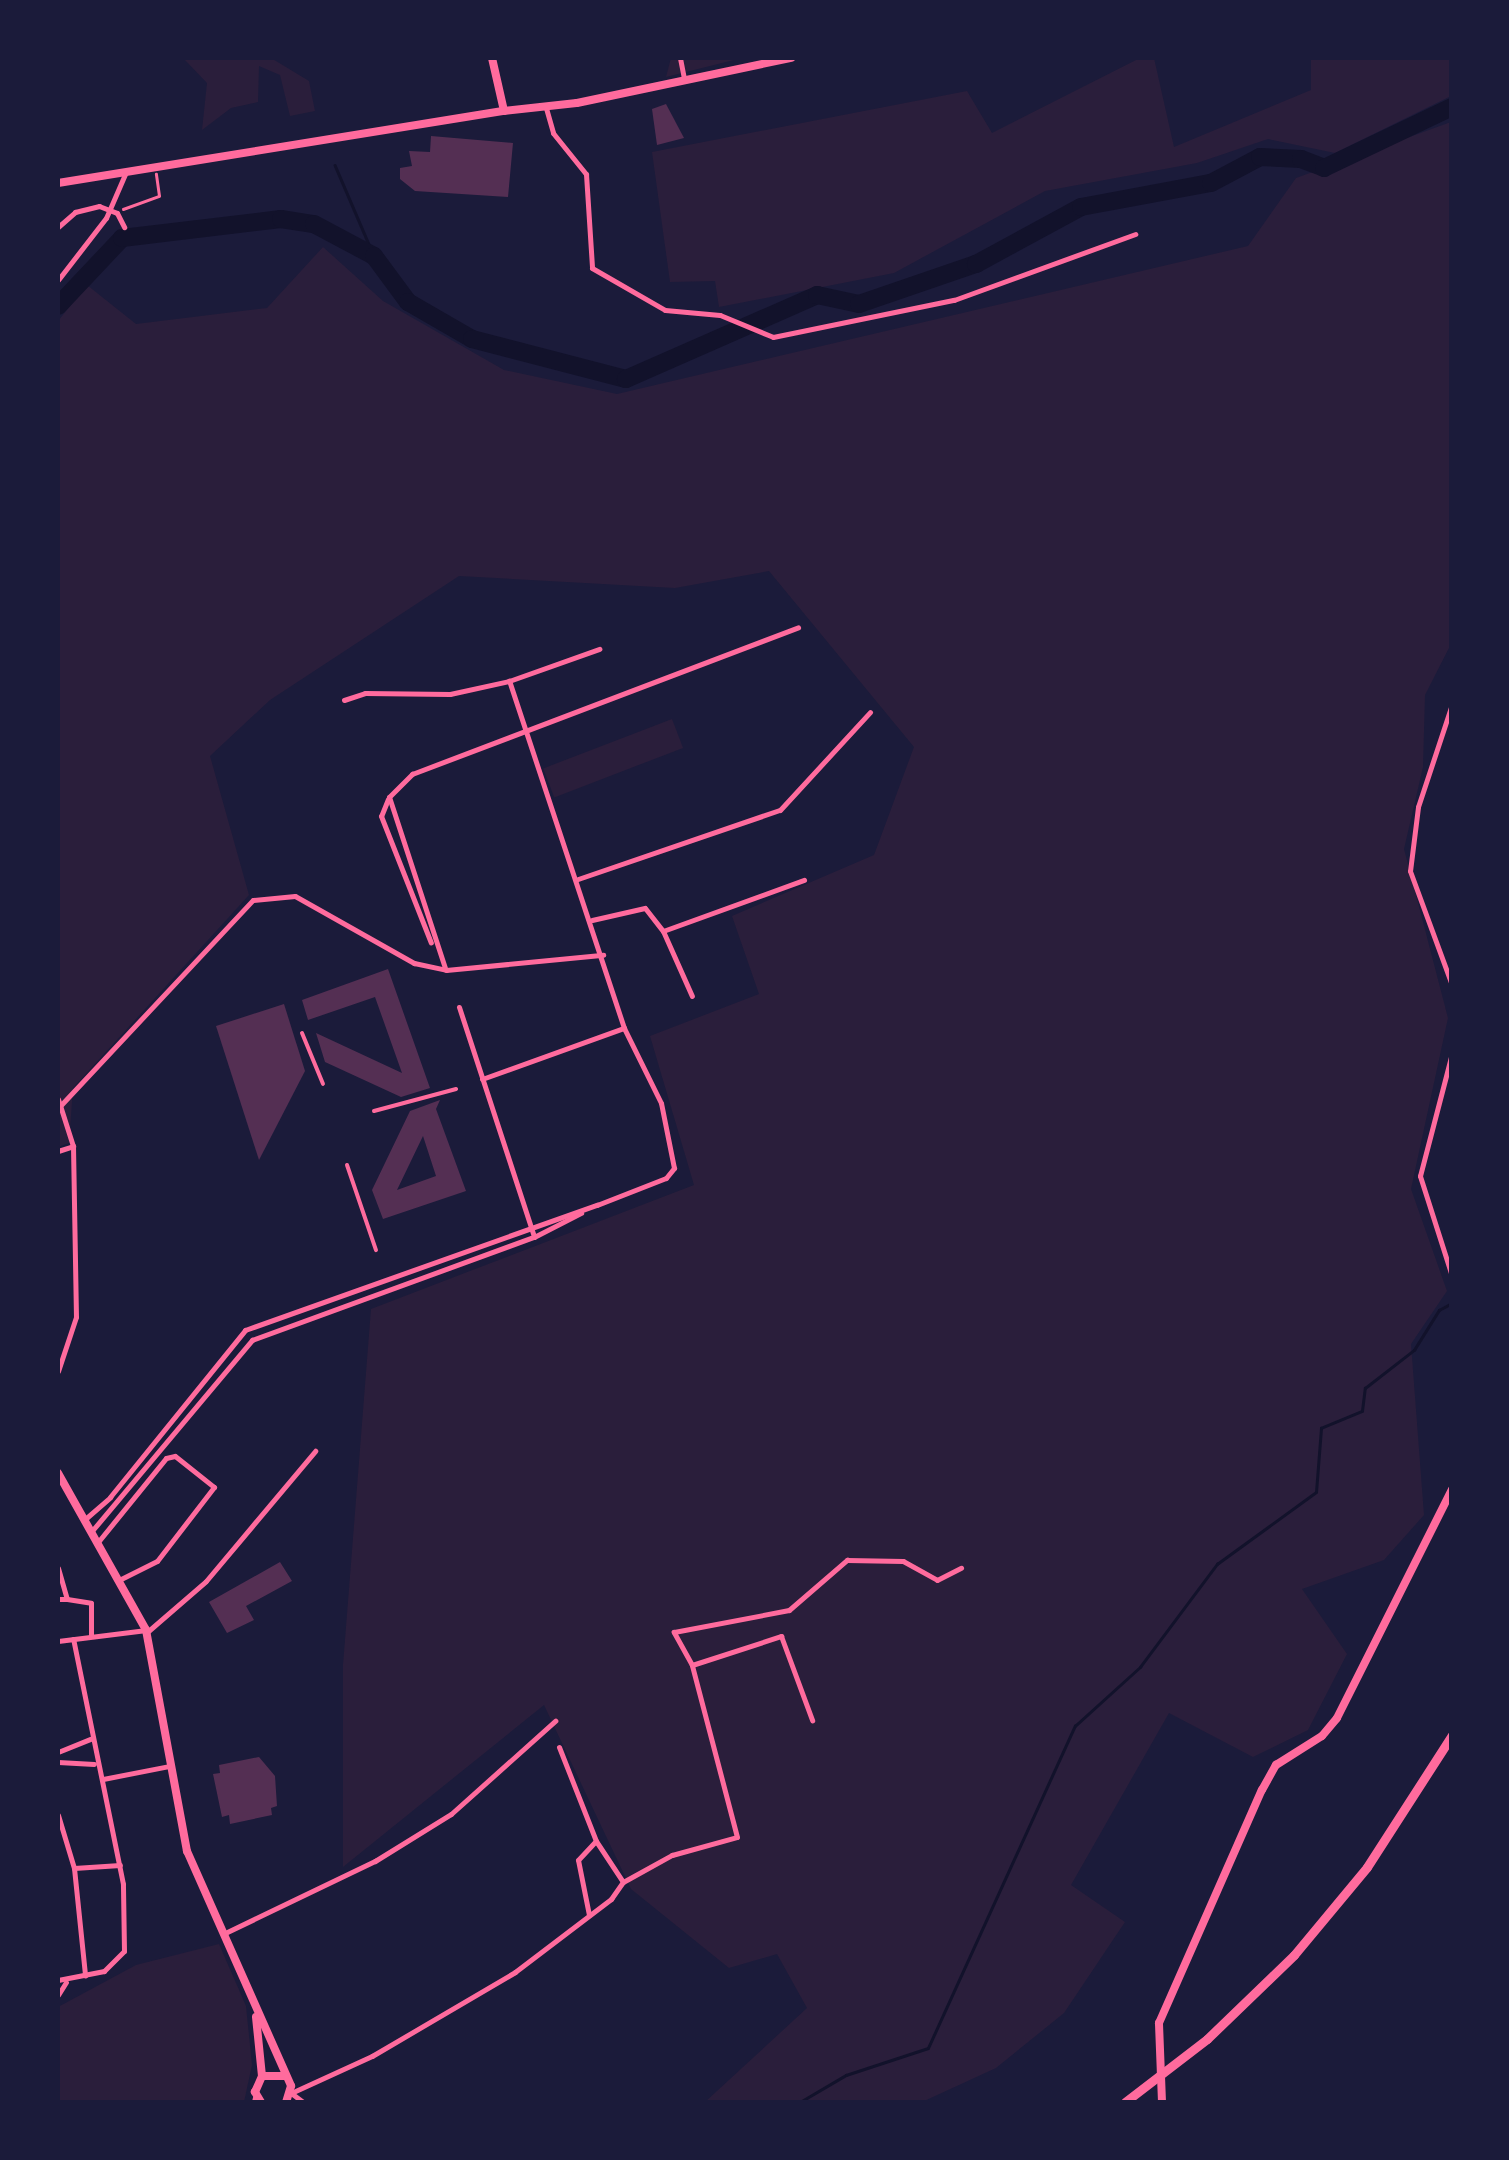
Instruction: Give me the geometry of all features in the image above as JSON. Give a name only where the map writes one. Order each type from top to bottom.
[{"type":"main road","points":[[1125,2102],[1207,2039],[1294,1955],[1367,1867],[1452,1735]]},
{"type":"street","points":[[492,58],[504,111]]},
{"type":"street","points":[[680,58],[684,80]]},
{"type":"street","points":[[58,183],[504,111],[546,108],[791,58]]},
{"type":"street","points":[[546,108],[553,133],[586,174],[592,268],[664,310],[744,322],[774,336],[954,300],[1136,234]]},
{"type":"street","points":[[59,276],[106,218],[126,172]]},
{"type":"street","points":[[58,228],[75,212],[99,206],[118,214],[124,227]]},
{"type":"street","points":[[446,970],[381,816],[389,796],[412,774],[798,628]]},
{"type":"street","points":[[344,700],[366,693],[450,694],[509,682],[599,649]]},
{"type":"street","points":[[84,1520],[244,1330],[666,1178],[673,1154],[661,1103],[624,1028],[592,920],[509,682]]},
{"type":"street","points":[[1452,704],[1418,808],[1410,871],[1452,985]]},
{"type":"street","points":[[578,879],[780,810],[870,712]]},
{"type":"street","points":[[389,796],[421,885],[436,954]]},
{"type":"street","points":[[663,931],[804,880]]},
{"type":"street","points":[[58,1371],[76,1317],[73,1146],[59,1102],[253,900],[295,896],[414,963],[446,970],[603,954]]},
{"type":"street","points":[[592,920],[645,908],[663,931],[692,996]]},
{"type":"street","points":[[459,1007],[534,1237]]},
{"type":"street","points":[[482,1079],[624,1028]]},
{"type":"street","points":[[302,1034],[323,1084]]},
{"type":"street","points":[[1452,1053],[1420,1176],[1452,1276]]},
{"type":"street","points":[[374,1110],[456,1089]]},
{"type":"street","points":[[58,1151],[73,1146]]},
{"type":"street","points":[[347,1164],[376,1250]]},
{"type":"street","points":[[91,1532],[252,1340],[534,1237],[597,1205]]},
{"type":"street","points":[[58,1641],[146,1632],[206,1582],[315,1452]]},
{"type":"street","points":[[98,1542],[166,1458],[175,1456],[214,1487],[157,1560],[119,1580]]},
{"type":"street","points":[[58,1473],[146,1632],[168,1766],[187,1851],[291,2093],[303,2102]]},
{"type":"street","points":[[1162,2102],[1159,2022],[1176,1979],[1232,1869],[1262,1790],[1276,1765],[1322,1736],[1338,1718],[1452,1489]]},
{"type":"street","points":[[286,2102],[291,2093],[372,2056],[515,1972],[589,1915],[623,1882],[672,1855],[738,1836],[692,1666],[674,1632],[789,1610],[848,1560],[903,1561],[937,1580],[961,1568]]},
{"type":"street","points":[[58,1568],[66,1599]]},
{"type":"street","points":[[58,1599],[91,1603],[91,1636]]},
{"type":"street","points":[[692,1666],[782,1636],[812,1720]]},
{"type":"street","points":[[58,1980],[66,1982],[118,1963],[124,1951],[120,1865],[103,1779],[95,1764],[73,1639]]},
{"type":"street","points":[[223,1934],[374,1861],[451,1814],[556,1721]]},
{"type":"street","points":[[58,1752],[90,1739]]},
{"type":"street","points":[[559,1747],[596,1841],[623,1882]]},
{"type":"street","points":[[58,1762],[95,1764]]},
{"type":"street","points":[[103,1779],[168,1766]]},
{"type":"street","points":[[58,1815],[74,1868],[85,1975]]},
{"type":"street","points":[[589,1915],[578,1860],[596,1841]]},
{"type":"street","points":[[74,1868],[120,1865]]},
{"type":"street","points":[[58,1995],[66,1982]]},
{"type":"street","points":[[255,2008],[262,2076],[258,2101]]},
{"type":"street","points":[[262,2076],[285,2076]]},
{"type":"path","points":[[118,214],[126,205],[159,196],[155,167]]},
{"type":"shaded area","points":[[183,58],[271,58],[309,81],[315,111],[290,116],[280,75],[259,66],[258,102],[231,108],[202,130],[207,83]]},
{"type":"shaded area","points":[[671,58],[742,58],[666,77]]},
{"type":"shaded area","points":[[1140,58],[1154,58],[1174,147],[1311,90],[1311,58],[1451,58],[1451,96],[1335,153],[1268,139],[1197,163],[1045,191],[894,273],[719,307],[715,281],[670,282],[652,152],[967,91],[992,133]]},
{"type":"shaded area","points":[[1451,122],[1451,644],[1425,695],[1423,767],[1404,849],[1448,1018],[1411,1189],[1447,1291],[1411,1344],[1424,1515],[1384,1560],[1302,1589],[1347,1654],[1308,1730],[1253,1757],[1169,1713],[1071,1885],[1125,1922],[1064,2013],[996,2068],[922,2102],[705,2102],[807,2008],[777,1954],[729,1968],[631,1889],[544,1705],[343,1867],[343,1665],[371,1309],[694,1185],[650,1036],[759,994],[732,916],[874,855],[914,747],[769,571],[675,588],[459,576],[270,700],[210,756],[249,895],[73,1088],[69,1143],[58,1147],[58,321],[87,285],[136,324],[267,308],[323,247],[383,301],[504,370],[617,394],[1248,246],[1296,178]]},
{"type":"shaded area","points":[[672,719],[683,748],[554,797],[543,768]]},
{"type":"shaded area","points":[[219,1944],[246,2006],[252,2065],[244,2102],[58,2102],[58,2007],[136,1965]]},
{"type":"building","points":[[666,104],[684,138],[657,145],[652,109]]},
{"type":"building","points":[[431,136],[513,143],[508,197],[415,191],[400,179],[400,168],[412,166],[409,151],[430,152]]},
{"type":"building","points":[[388,969],[430,1088],[401,1097],[325,1062],[316,1033],[402,1073],[375,997],[308,1020],[302,1000]]},
{"type":"building","points":[[284,1004],[305,1071],[259,1160],[216,1026]]},
{"type":"building","points":[[440,1100],[436,1109],[466,1191],[383,1219],[372,1190],[410,1111]],"holes":[[[423,1136],[436,1176],[397,1190]]]},
{"type":"building","points":[[280,1562],[292,1581],[246,1606],[254,1620],[227,1633],[209,1602]]},
{"type":"building","points":[[259,1757],[275,1776],[277,1806],[271,1808],[272,1815],[230,1824],[229,1815],[222,1817],[213,1774],[220,1773],[219,1765]]},
{"type":"waterway","points":[[58,306],[122,238],[281,219],[314,224],[374,256],[408,302],[472,339],[626,379],[817,295],[859,304],[976,264],[1081,207],[1211,183],[1260,157],[1301,159],[1324,168],[1452,107]]},
{"type":"waterway","points":[[335,165],[374,256]]},
{"type":"waterway","points":[[800,2102],[846,2075],[928,2048],[1075,1726],[1140,1667],[1217,1564],[1316,1492],[1321,1428],[1362,1411],[1365,1388],[1414,1350],[1439,1310],[1452,1303]]}]
